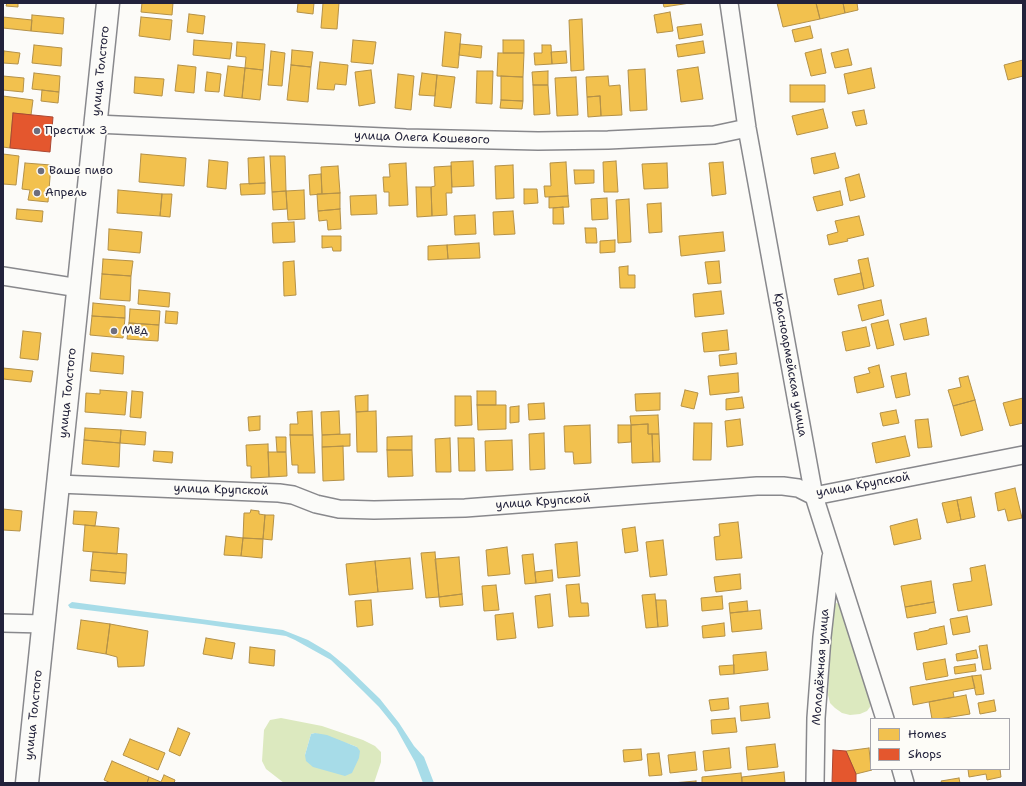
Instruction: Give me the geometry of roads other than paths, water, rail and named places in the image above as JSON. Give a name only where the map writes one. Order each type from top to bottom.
[{"type":"main road","name":"улица Толстого","points":[[27,783],[108,3]]},
{"type":"street","name":"Красноармейская улица","points":[[729,3],[747,128],[814,496],[885,718]]},
{"type":"street","name":"улица Олега Кошевого","points":[[96,124],[406,138],[538,141],[608,140],[714,135],[747,128]]},
{"type":"street","points":[[3,276],[79,288]]},
{"type":"street","name":"улица Крупской","points":[[58,484],[279,492],[293,494],[316,504],[338,509],[374,510],[465,508],[757,486],[783,486],[798,488],[814,496],[1023,455]]},
{"type":"street","name":"Молодёжная улица","points":[[815,783],[817,704],[831,551]]},
{"type":"street","points":[[3,623],[44,624]]},
{"type":"street","points":[[901,770],[905,783]]},
{"type":"water","points":[[72,602],[283,630],[308,640],[330,653],[347,667],[380,699],[399,723],[414,746],[424,757],[434,783],[423,783],[415,762],[396,728],[379,707],[331,660],[295,640],[286,636],[202,624],[70,608],[68,605]]},
{"type":"water","points":[[315,733],[327,735],[357,747],[360,751],[359,758],[352,773],[345,776],[313,767],[306,761],[305,755],[311,734]]},
{"type":"place","name":"Престиж 3","points":[[37,131]]},
{"type":"place","name":"Ваше пиво","points":[[41,171]]},
{"type":"place","name":"Апрель","points":[[37,193]]},
{"type":"place","name":"Мёд","points":[[114,331]]}]
